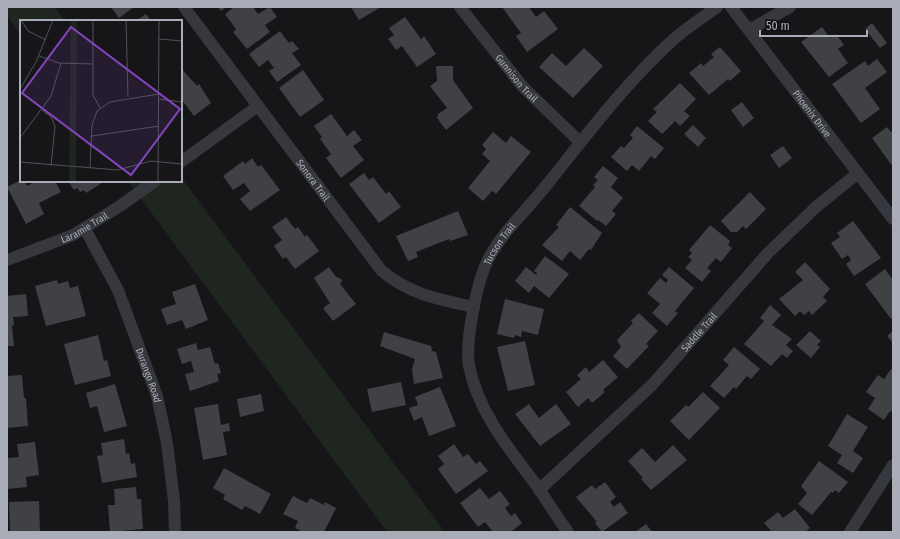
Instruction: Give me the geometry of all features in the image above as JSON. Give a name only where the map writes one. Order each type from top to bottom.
[{"type":"street","name":"Sonora Trail","points":[[184,7],[381,270],[393,281],[422,295],[474,307]]},
{"type":"street","name":"Gunnison Trail","points":[[460,7],[523,88],[580,142]]},
{"type":"street","name":"Tucson Trail","points":[[568,532],[497,433],[475,388],[469,364],[470,335],[479,285],[488,259],[500,239],[544,188],[580,142],[648,64],[676,37],[717,7]]},
{"type":"street","name":"Phoenix Drive","points":[[731,7],[893,219]]},
{"type":"street","points":[[749,30],[790,7]]},
{"type":"street","points":[[182,161],[258,106]]},
{"type":"street","name":"Saddle Trail","points":[[539,490],[652,385],[768,253],[816,208],[858,173]]},
{"type":"street","name":"Laramie Trail","points":[[7,260],[73,235],[153,182]]},
{"type":"street","name":"Durango Road","points":[[85,228],[118,290],[157,396],[167,443],[174,501],[175,532]]},
{"type":"street","points":[[850,532],[893,465]]},
{"type":"shaded area","points":[[7,7],[55,7],[64,20],[20,20],[20,34],[7,16]]},
{"type":"shaded area","points":[[182,178],[445,532],[387,532],[129,182],[182,182]]},
{"type":"building","points":[[111,7],[134,7],[119,18]]},
{"type":"building","points":[[218,7],[226,7],[221,11]]},
{"type":"building","points":[[234,7],[253,7],[258,14],[270,7],[277,17],[265,25],[270,32],[247,49],[233,32],[236,29],[225,14]]},
{"type":"building","points":[[351,7],[381,7],[359,20]]},
{"type":"building","points":[[502,7],[529,7],[536,17],[544,11],[558,29],[527,52],[516,36],[521,33]]},
{"type":"building","points":[[146,14],[150,20],[137,20]]},
{"type":"building","points":[[405,17],[421,39],[424,36],[436,54],[417,67],[402,46],[396,50],[388,39],[394,35],[389,28]]},
{"type":"building","points":[[872,23],[887,43],[880,48],[865,29]]},
{"type":"building","points":[[822,27],[830,38],[836,34],[844,45],[838,49],[848,63],[829,77],[801,42]]},
{"type":"building","points":[[280,31],[289,43],[292,41],[299,49],[292,53],[301,65],[277,82],[269,71],[274,68],[268,60],[259,67],[249,54]]},
{"type":"building","points":[[720,47],[741,71],[730,81],[728,79],[709,95],[689,73],[701,63],[703,66],[714,57],[711,54]]},
{"type":"building","points":[[584,48],[603,66],[573,98],[539,67],[552,53],[566,66]]},
{"type":"building","points":[[877,59],[887,72],[865,88],[880,109],[861,123],[832,84],[865,61],[868,66]]},
{"type":"building","points":[[436,66],[453,66],[453,80],[473,108],[446,130],[437,118],[438,114],[447,108],[430,86],[437,81]]},
{"type":"building","points":[[182,69],[197,86],[199,84],[211,103],[194,116],[182,100]]},
{"type":"building","points":[[303,70],[324,100],[300,117],[279,88]]},
{"type":"building","points":[[680,83],[696,99],[684,111],[690,116],[680,126],[675,121],[662,134],[648,121],[657,112],[653,109]]},
{"type":"building","points":[[742,102],[754,118],[743,127],[731,110]]},
{"type":"building","points":[[331,114],[347,136],[354,130],[362,140],[353,146],[364,160],[341,178],[326,158],[331,154],[320,139],[322,137],[314,126]]},
{"type":"building","points":[[693,125],[706,138],[698,147],[684,134]]},
{"type":"building","points":[[637,126],[664,148],[655,159],[651,156],[639,171],[632,165],[627,171],[611,157],[621,146],[624,148],[633,138],[630,135]]},
{"type":"building","points":[[887,127],[891,132],[893,131],[893,167],[872,138]]},
{"type":"building","points":[[493,132],[506,143],[511,136],[531,152],[496,194],[492,191],[483,201],[468,188],[490,161],[482,154],[486,149],[482,145]]},
{"type":"building","points":[[783,146],[792,158],[779,168],[770,155]]},
{"type":"building","points":[[252,158],[258,167],[261,165],[280,190],[250,211],[240,199],[250,191],[244,183],[233,190],[223,176],[243,161],[245,164]]},
{"type":"building","points":[[603,166],[618,178],[611,187],[623,198],[612,211],[616,214],[606,226],[598,220],[597,221],[579,206],[595,187],[593,185],[598,180],[594,177]]},
{"type":"building","points":[[364,173],[369,180],[373,177],[386,194],[389,191],[401,207],[379,223],[349,184]]},
{"type":"building","points":[[20,180],[20,182],[25,182],[27,186],[35,182],[56,182],[61,192],[39,203],[44,214],[26,224],[7,187]]},
{"type":"building","points":[[69,182],[103,182],[86,193],[84,190],[80,192],[77,188],[74,190]]},
{"type":"building","points":[[750,192],[766,209],[746,229],[743,226],[737,232],[731,232],[721,221]]},
{"type":"building","points":[[570,207],[602,233],[591,250],[589,249],[580,260],[570,251],[562,261],[542,245],[559,227],[556,225]]},
{"type":"building","points":[[458,211],[468,235],[450,241],[449,239],[416,252],[418,257],[408,261],[396,236]]},
{"type":"building","points":[[286,217],[295,229],[298,227],[305,237],[307,235],[319,251],[295,269],[286,257],[283,259],[274,246],[282,240],[272,227]]},
{"type":"building","points":[[853,221],[881,258],[854,276],[846,264],[851,260],[848,255],[842,259],[831,243],[840,237],[837,233]]},
{"type":"building","points":[[710,225],[730,241],[728,245],[732,248],[721,262],[716,258],[707,268],[711,271],[702,282],[685,268],[692,260],[688,257],[692,253],[689,250]]},
{"type":"building","points":[[545,256],[569,274],[549,298],[534,286],[529,293],[515,281],[526,267],[536,275],[537,273],[534,271]]},
{"type":"building","points":[[805,262],[830,289],[823,297],[827,301],[812,315],[809,311],[804,315],[800,311],[795,316],[779,299],[803,280],[795,272]]},
{"type":"building","points":[[329,267],[336,277],[340,278],[342,281],[340,284],[356,304],[333,321],[323,308],[330,303],[314,278]]},
{"type":"building","points":[[669,267],[694,288],[675,311],[678,313],[667,326],[652,313],[660,304],[647,293],[660,278],[666,283],[668,280],[662,275]]},
{"type":"building","points":[[885,269],[893,280],[893,317],[891,319],[865,284]]},
{"type":"building","points":[[57,280],[58,284],[68,281],[70,288],[78,286],[86,316],[46,326],[35,286]]},
{"type":"building","points":[[195,284],[208,320],[186,329],[182,320],[167,325],[161,309],[176,304],[172,292]]},
{"type":"building","points":[[26,294],[28,316],[13,317],[14,325],[12,326],[14,346],[7,346],[7,296]]},
{"type":"building","points":[[505,299],[544,309],[538,335],[522,331],[521,337],[515,335],[514,338],[497,334]]},
{"type":"building","points":[[770,305],[781,315],[772,325],[792,339],[786,345],[793,351],[787,358],[782,354],[771,366],[744,344],[764,321],[760,318]]},
{"type":"building","points":[[639,313],[658,331],[646,344],[649,346],[627,369],[613,356],[621,347],[617,340],[633,323],[631,321]]},
{"type":"building","points":[[810,331],[821,341],[817,345],[820,347],[811,358],[796,345]]},
{"type":"building","points":[[893,331],[893,343],[887,336]]},
{"type":"building","points":[[384,332],[431,346],[432,351],[436,352],[443,378],[414,384],[412,369],[415,359],[380,346]]},
{"type":"building","points":[[98,335],[104,361],[107,360],[111,376],[75,385],[64,344]]},
{"type":"building","points":[[525,341],[535,385],[508,391],[497,347]]},
{"type":"building","points":[[196,343],[198,350],[210,347],[215,364],[218,363],[221,373],[217,374],[219,381],[190,391],[185,374],[194,372],[191,361],[182,364],[177,349]]},
{"type":"building","points":[[734,347],[760,369],[751,379],[747,376],[736,389],[734,387],[724,398],[710,386],[729,365],[723,360]]},
{"type":"building","points":[[603,360],[618,377],[603,390],[605,392],[592,403],[588,398],[578,407],[566,392],[581,379],[577,375],[586,367],[589,372]]},
{"type":"building","points":[[891,369],[893,370],[893,412],[890,411],[884,420],[868,409],[875,398],[866,392],[878,375],[884,379]]},
{"type":"building","points":[[22,375],[24,398],[26,398],[28,426],[7,428],[7,376]]},
{"type":"building","points":[[401,382],[406,405],[372,412],[367,389]]},
{"type":"building","points":[[115,384],[127,426],[104,432],[97,406],[90,408],[86,393]]},
{"type":"building","points":[[440,387],[456,426],[429,436],[422,417],[414,421],[409,408],[418,405],[415,397]]},
{"type":"building","points":[[703,392],[720,408],[689,440],[670,421],[686,405],[688,407]]},
{"type":"building","points":[[261,394],[264,411],[240,417],[237,399]]},
{"type":"building","points":[[218,404],[221,425],[229,423],[230,431],[223,432],[227,455],[203,460],[194,408]]},
{"type":"building","points":[[529,404],[539,418],[556,404],[571,424],[540,446],[515,414]]},
{"type":"building","points":[[847,414],[868,427],[853,451],[863,458],[853,473],[837,463],[842,455],[828,446]]},
{"type":"building","points":[[124,439],[126,454],[129,453],[131,464],[135,463],[137,477],[102,483],[97,456],[103,455],[101,443]]},
{"type":"building","points":[[35,442],[39,475],[26,477],[27,487],[7,489],[7,458],[19,457],[17,444]]},
{"type":"building","points":[[454,444],[463,457],[468,454],[476,464],[480,461],[488,471],[456,494],[438,469],[444,464],[438,456]]},
{"type":"building","points":[[673,445],[687,460],[651,490],[628,461],[642,448],[655,462]]},
{"type":"building","points":[[819,461],[848,482],[839,493],[835,490],[833,493],[831,492],[812,515],[798,504],[807,493],[801,486]]},
{"type":"building","points":[[224,468],[271,494],[260,514],[245,506],[242,510],[223,499],[225,495],[213,488]]},
{"type":"building","points":[[605,482],[616,497],[610,502],[614,507],[620,502],[628,513],[602,532],[595,523],[597,522],[576,497],[592,485],[595,489]]},
{"type":"building","points":[[136,487],[137,499],[141,499],[143,529],[110,532],[108,505],[115,505],[114,489]]},
{"type":"building","points":[[480,488],[489,499],[500,491],[510,504],[505,508],[511,516],[515,513],[522,523],[511,532],[493,532],[485,522],[478,527],[460,503]]},
{"type":"building","points":[[293,496],[307,503],[310,498],[324,505],[325,502],[336,508],[324,532],[303,532],[295,528],[298,521],[283,514]]},
{"type":"building","points":[[39,501],[40,532],[10,532],[9,502]]},
{"type":"building","points":[[795,509],[810,528],[805,532],[772,532],[764,523],[778,512],[783,518]]},
{"type":"building","points":[[646,524],[652,532],[635,532]]}]
